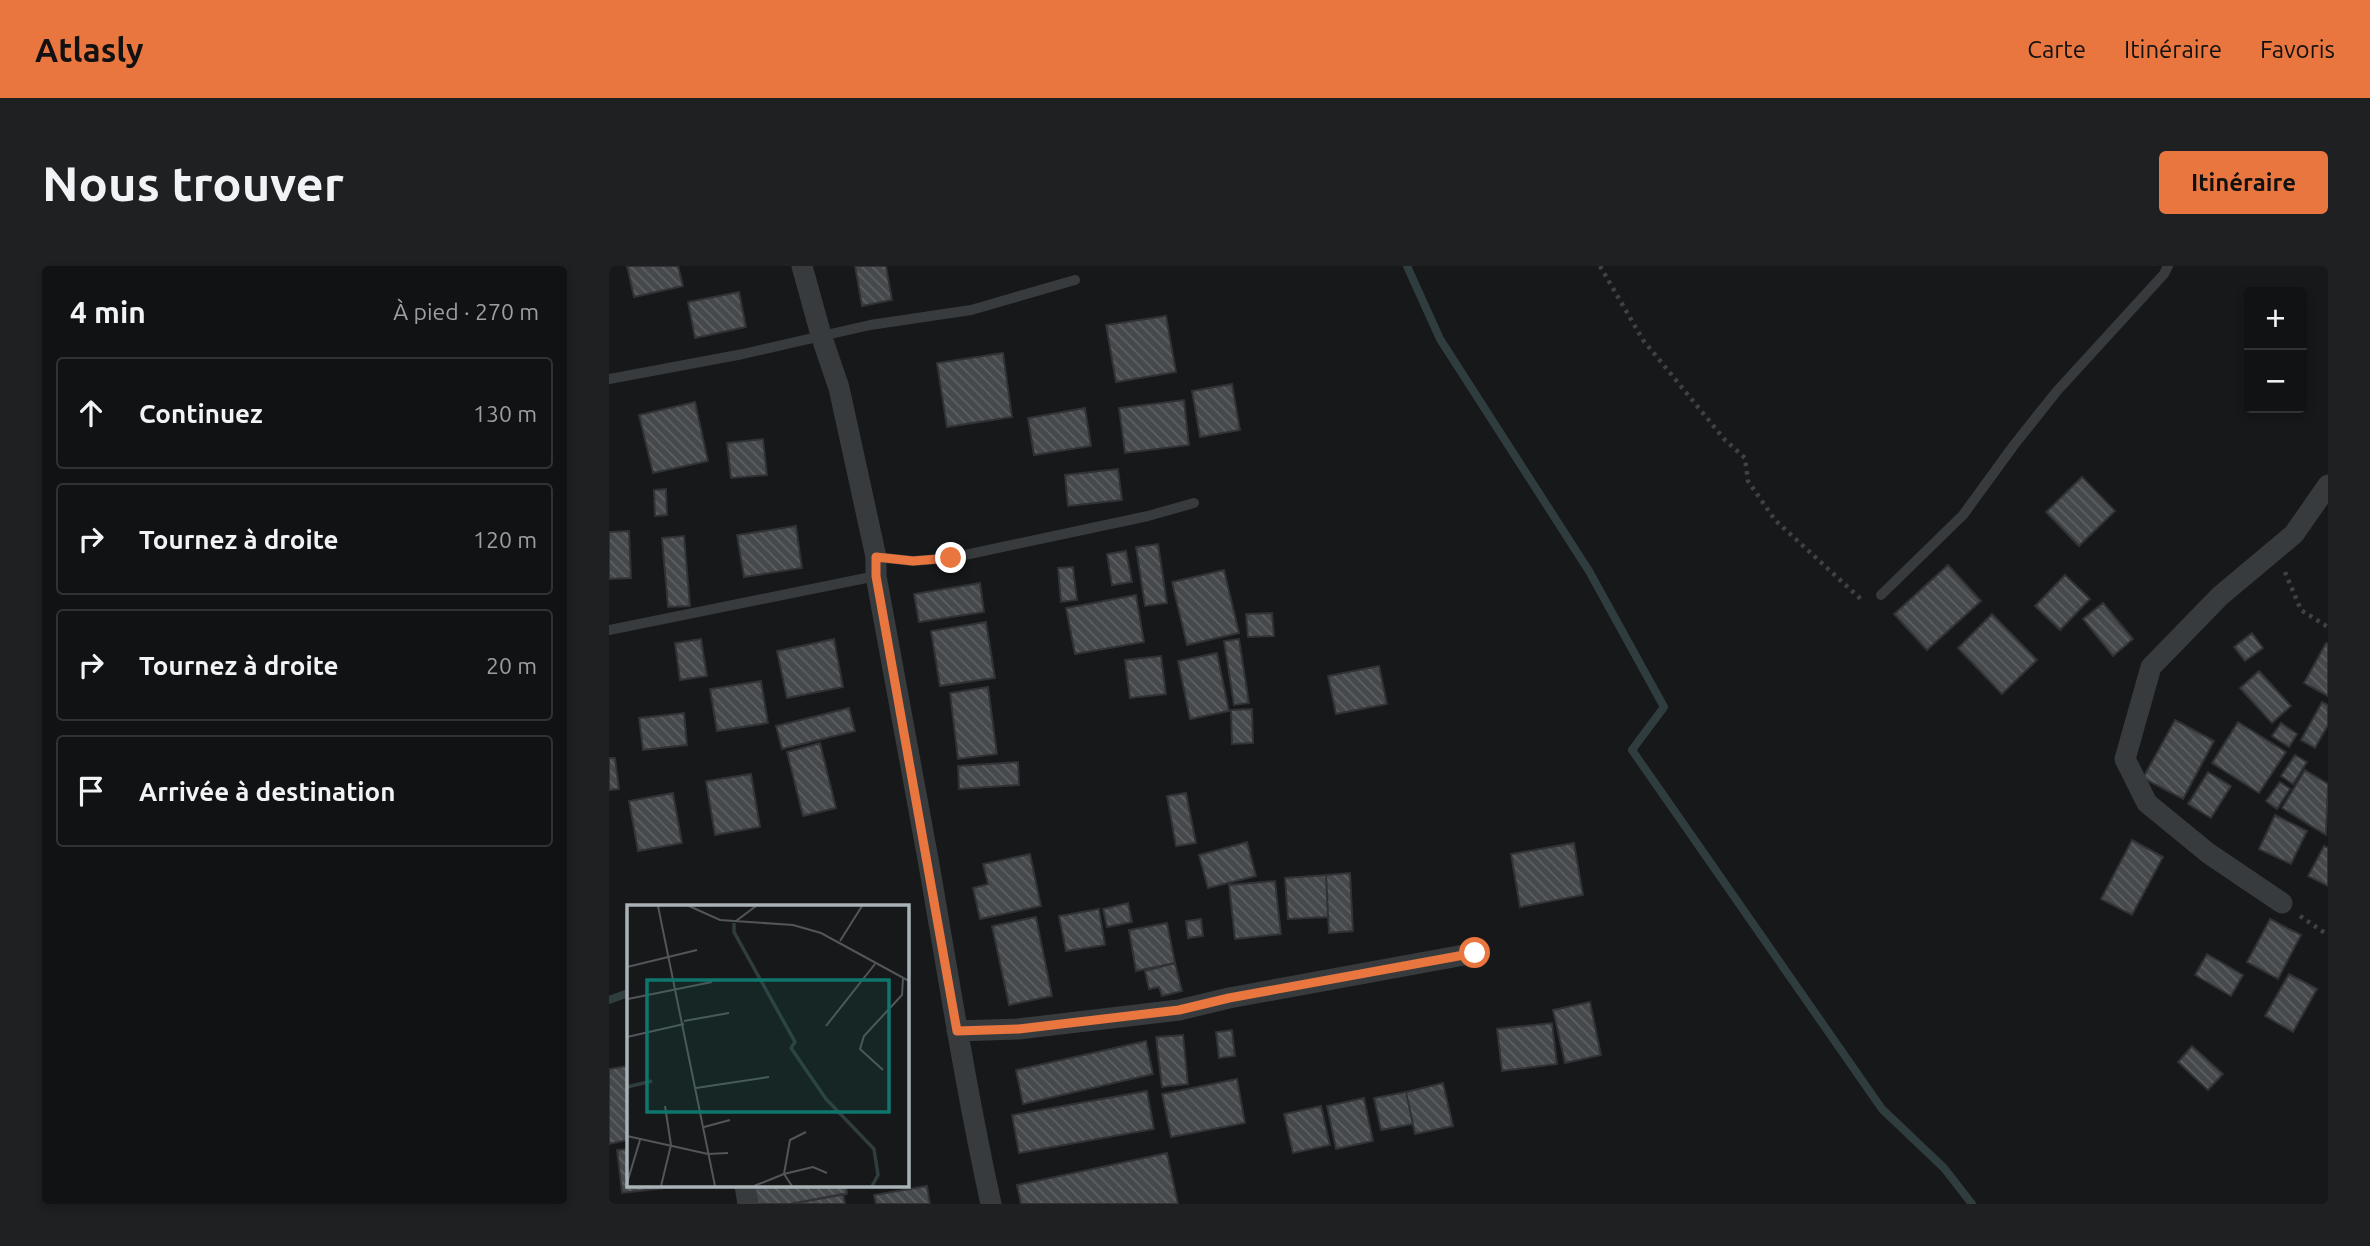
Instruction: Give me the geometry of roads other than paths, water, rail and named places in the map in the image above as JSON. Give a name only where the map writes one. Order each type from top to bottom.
[{"type":"street","points":[[802,266],[839,388],[876,567],[957,1031],[991,1204]]},
{"type":"street","points":[[2282,903],[2208,853],[2147,803],[2125,759],[2151,667],[2220,596],[2294,534],[2328,485]]},
{"type":"street","points":[[957,1031],[1019,1029],[1179,1010],[1229,998],[1475,953]]},
{"type":"street","points":[[744,1186],[748,1204]]},
{"type":"lane","points":[[1881,595],[1963,514],[2057,391],[2164,274],[2168,266]]},
{"type":"lane","points":[[609,379],[743,354],[870,325],[971,310],[1075,280]]},
{"type":"lane","points":[[609,629],[876,567],[951,558],[1148,516],[1194,503]]},
{"type":"waterway","points":[[1407,266],[1440,339],[1589,571],[1664,707],[1632,750],[1882,1109],[1944,1168],[1972,1204]]},
{"type":"waterway","points":[[609,1000],[627,993]]}]
